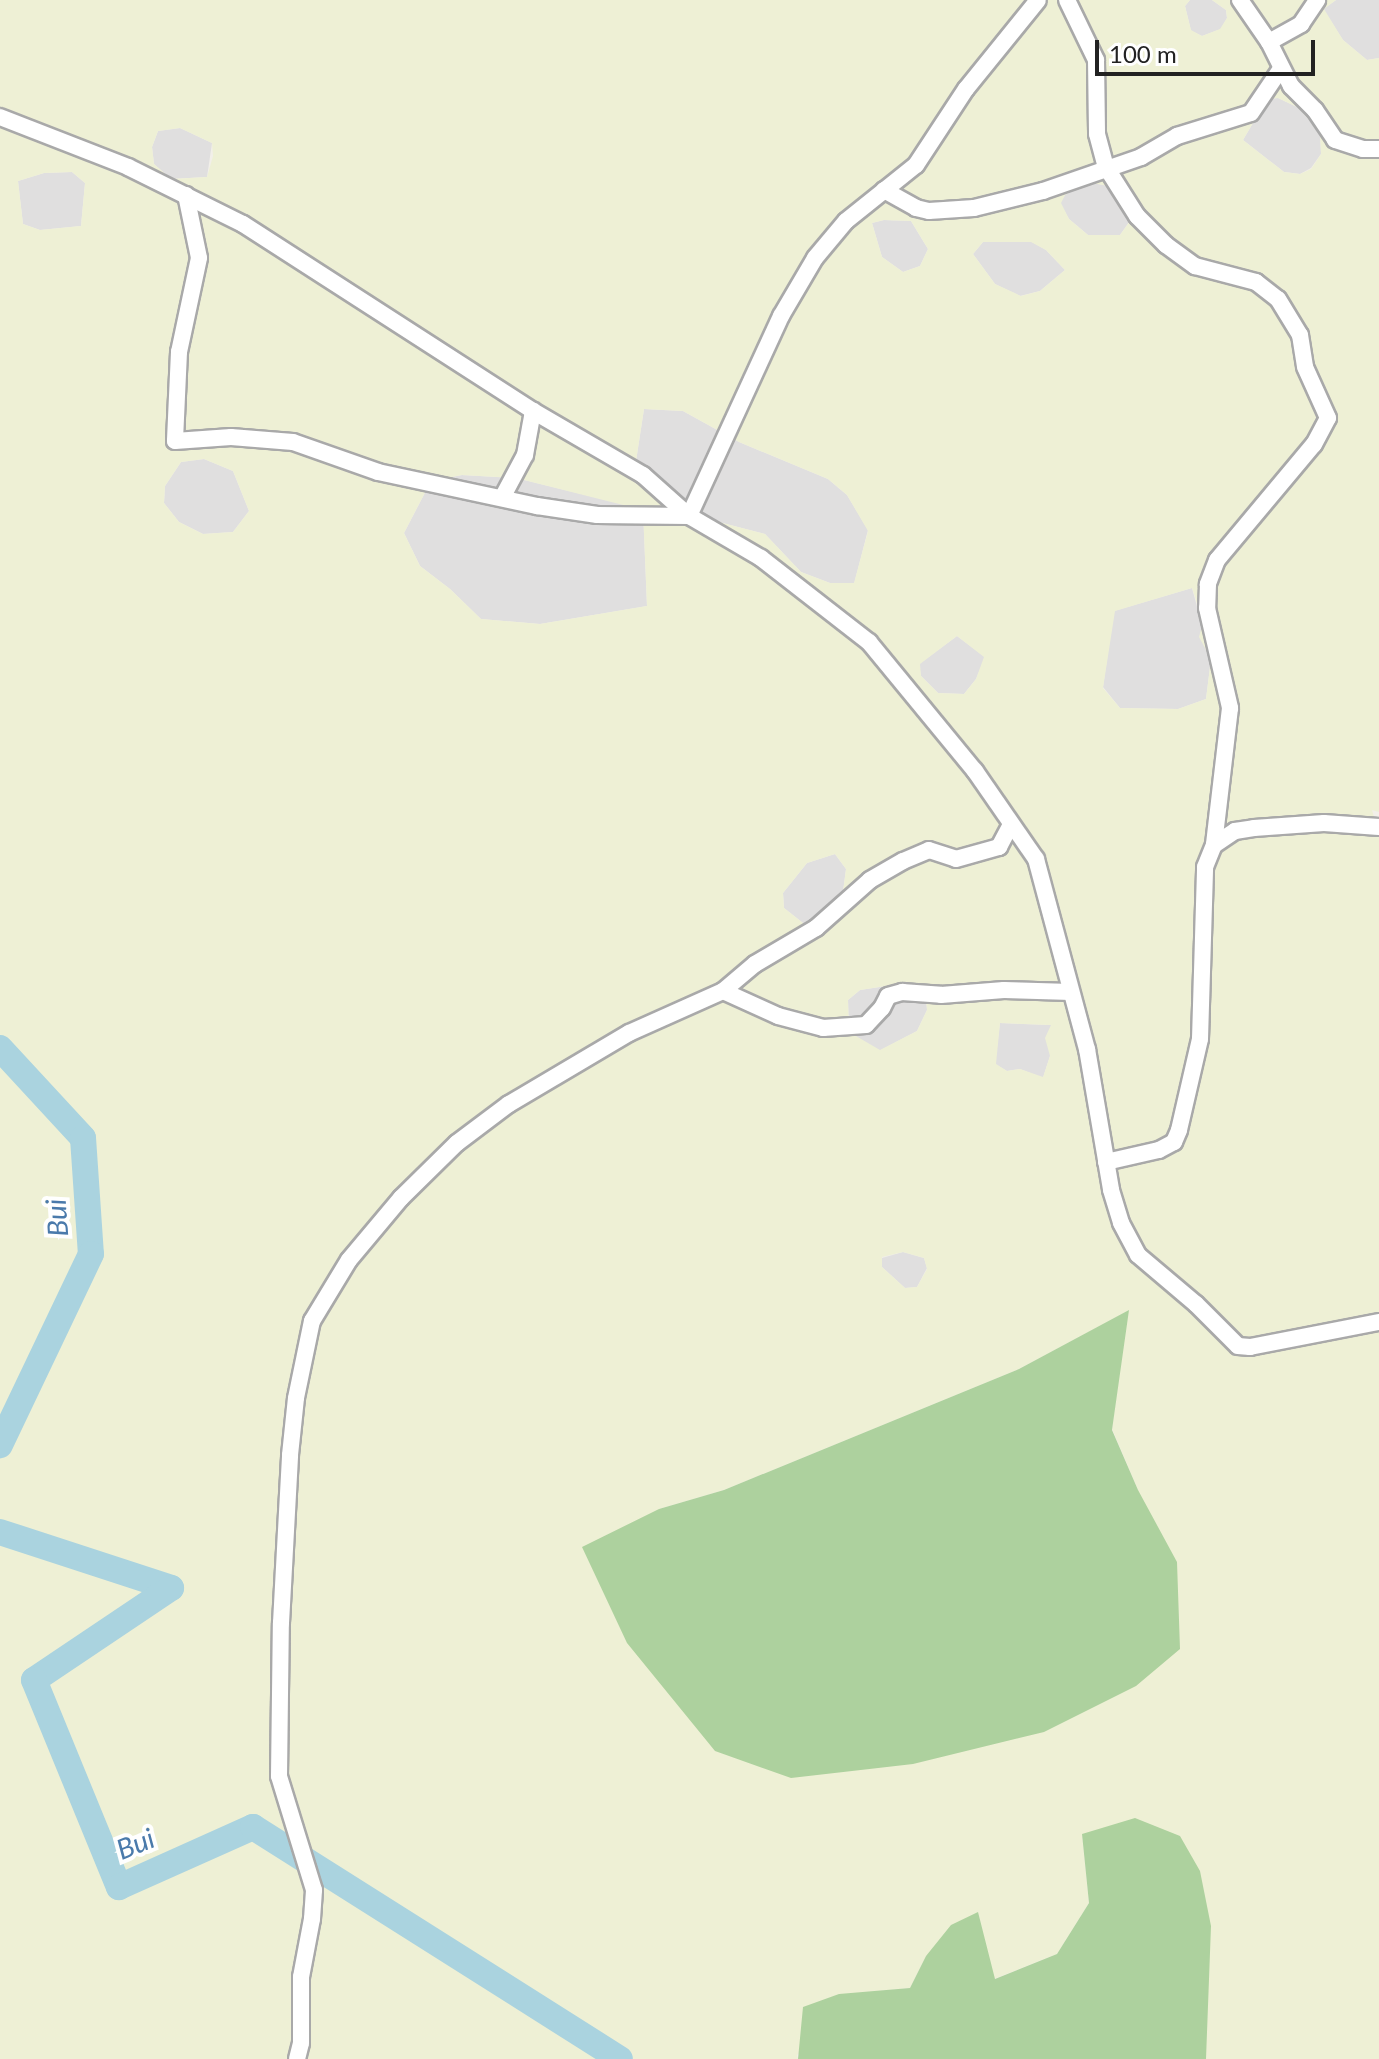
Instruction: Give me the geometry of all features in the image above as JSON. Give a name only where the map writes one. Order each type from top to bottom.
[{"type":"street","points":[[689,516],[795,293],[832,234],[916,165],[966,89],[1038,0]]},
{"type":"street","points":[[1067,0],[1096,60],[1097,134],[1106,167],[1137,216],[1166,245],[1195,266],[1256,282],[1278,299],[1300,335],[1305,367],[1328,418],[1314,444],[1217,560],[1208,584],[1207,608],[1230,708],[1214,845],[1205,867],[1200,1039],[1174,1142],[1159,1150],[1106,1162]]},
{"type":"street","points":[[1240,0],[1269,42],[1280,70],[1335,140],[1363,149],[1379,149]]},
{"type":"street","points":[[1269,42],[1301,24],[1317,0]]},
{"type":"street","points":[[884,190],[916,208],[929,211],[974,208],[1043,191],[1141,157],[1177,136],[1251,113],[1280,70]]},
{"type":"street","points":[[0,117],[128,167],[243,224],[533,411],[643,475],[689,516],[761,558],[869,642],[975,771],[1010,826],[1036,859],[1087,1049],[1106,1162],[1121,1223],[1134,1249],[1238,1346],[1250,1347],[1379,1322]]},
{"type":"street","points":[[186,195],[199,258],[179,352],[175,441],[231,437],[293,442],[378,472],[502,498],[597,515],[689,516]]},
{"type":"street","points":[[502,498],[525,455],[533,411]]},
{"type":"street","points":[[1214,845],[1235,831],[1254,828],[1324,823],[1379,827]]},
{"type":"street","points":[[297,2059],[301,2043],[301,1977],[314,1890],[279,1776],[281,1623],[290,1455],[296,1398],[312,1321],[349,1260],[401,1198],[457,1143],[509,1104],[629,1033],[723,991],[755,964],[816,928],[881,874],[929,850],[956,859],[999,847],[1010,826]]},
{"type":"street","points":[[723,991],[778,1016],[823,1028],[866,1025],[882,1008],[888,996],[902,992],[941,995],[1004,990],[1071,992]]},
{"type":"shaded area","points":[[1190,0],[1212,0],[1226,10],[1227,18],[1221,29],[1202,36],[1191,31],[1185,6]]},
{"type":"shaded area","points":[[1336,0],[1379,0],[1379,58],[1367,60],[1343,40],[1323,9]]},
{"type":"shaded area","points":[[1278,98],[1297,107],[1320,131],[1321,154],[1311,168],[1300,174],[1284,172],[1243,140],[1267,99]]},
{"type":"shaded area","points":[[180,128],[212,143],[207,177],[171,179],[154,164],[152,147],[158,131]]},
{"type":"shaded area","points":[[72,172],[85,183],[81,226],[40,230],[23,224],[18,181],[44,173]]},
{"type":"shaded area","points":[[1087,182],[1114,187],[1129,201],[1130,221],[1120,235],[1088,235],[1069,219],[1060,203],[1065,195]]},
{"type":"shaded area","points":[[911,221],[928,249],[920,266],[903,272],[882,257],[872,223]]},
{"type":"shaded area","points":[[983,242],[1032,242],[1046,250],[1065,270],[1040,291],[1020,296],[995,284],[973,254]]},
{"type":"shaded area","points":[[644,409],[683,411],[739,442],[828,479],[847,495],[868,530],[854,584],[830,583],[801,572],[765,534],[711,520],[661,484],[636,461]]},
{"type":"shaded area","points":[[204,459],[233,471],[249,511],[233,532],[203,534],[179,522],[164,503],[165,486],[181,462]]},
{"type":"shaded area","points":[[462,475],[516,478],[643,509],[647,606],[540,624],[481,619],[420,566],[404,533],[431,481]]},
{"type":"shaded area","points":[[1192,588],[1211,659],[1206,699],[1178,709],[1120,708],[1103,687],[1114,611]]},
{"type":"shaded area","points":[[957,636],[985,657],[976,679],[964,694],[938,693],[921,676],[919,664]]},
{"type":"shaded area","points":[[835,854],[846,869],[842,899],[810,926],[784,908],[783,893],[807,863]]},
{"type":"shaded area","points":[[910,985],[926,999],[927,1010],[917,1031],[879,1051],[849,1032],[848,1000],[860,990]]},
{"type":"shaded area","points":[[1000,1023],[1051,1025],[1050,1056],[1043,1078],[1020,1069],[1007,1071],[995,1064]]},
{"type":"shaded area","points":[[903,1252],[924,1258],[927,1268],[917,1287],[905,1288],[882,1267],[882,1258]]},
{"type":"green space","points":[[0,0],[1190,0],[1185,6],[1191,30],[1202,36],[1220,29],[1227,18],[1226,10],[1212,0],[1336,0],[1324,9],[1343,40],[1367,60],[1379,58],[1379,812],[1372,810],[1379,834],[1379,2059],[1206,2059],[1205,2050],[1082,1834],[1089,1903],[1057,1954],[994,1979],[978,1913],[926,1956],[910,1988],[880,1991],[797,2055],[798,2059],[0,2059]],"holes":[[[1278,98],[1297,107],[1320,131],[1321,154],[1311,169],[1300,174],[1284,172],[1243,140],[1267,99]],[[180,128],[212,143],[213,156],[207,177],[171,179],[154,164],[152,147],[158,131]],[[72,172],[85,183],[81,226],[40,230],[23,224],[18,181],[44,173]],[[1087,182],[1114,187],[1129,201],[1130,221],[1120,235],[1088,235],[1069,219],[1061,203],[1065,195]],[[911,221],[928,249],[920,266],[903,272],[882,257],[872,223]],[[983,242],[1031,242],[1046,250],[1065,270],[1040,291],[1021,296],[995,284],[973,254]],[[644,409],[683,411],[739,442],[828,479],[847,495],[868,531],[854,583],[830,583],[801,572],[765,534],[711,520],[661,484],[636,461]],[[204,459],[233,471],[249,511],[233,532],[203,534],[179,522],[164,503],[165,486],[181,462]],[[462,475],[516,478],[643,510],[647,606],[540,624],[481,619],[420,566],[404,533],[431,481]],[[1192,588],[1203,622],[1199,637],[1211,659],[1206,699],[1178,709],[1120,708],[1103,688],[1115,611]],[[957,636],[984,657],[976,679],[964,694],[938,693],[921,676],[920,664]],[[835,854],[846,869],[842,899],[810,926],[784,908],[783,893],[807,863]],[[910,985],[926,999],[927,1010],[917,1031],[880,1050],[849,1032],[848,1000],[860,990]],[[1000,1023],[1051,1025],[1045,1038],[1050,1056],[1043,1077],[1020,1069],[1007,1071],[996,1064]],[[903,1252],[924,1258],[927,1269],[917,1287],[905,1288],[882,1267],[882,1257]],[[1128,1311],[1112,1429],[1138,1490],[659,1509],[724,1490],[1019,1369]]]},
{"type":"green space","points":[[1129,1310],[1112,1430],[1138,1490],[1177,1562],[1180,1649],[1136,1686],[1044,1732],[913,1764],[791,1778],[715,1751],[627,1643],[582,1547],[659,1509],[724,1490],[1019,1369]]},
{"type":"green space","points":[[1135,1818],[1180,1836],[1200,1871],[1211,1926],[1206,2059],[798,2059],[803,2007],[839,1994],[910,1988],[926,1956],[951,1925],[978,1912],[995,1979],[1057,1954],[1089,1903],[1082,1834]]},
{"type":"waterway","name":"Bui","points":[[0,1048],[83,1138],[91,1254],[0,1445]]},
{"type":"waterway","name":"Bui","points":[[0,1532],[171,1588],[34,1680],[119,1887],[253,1827],[620,2059]]}]
